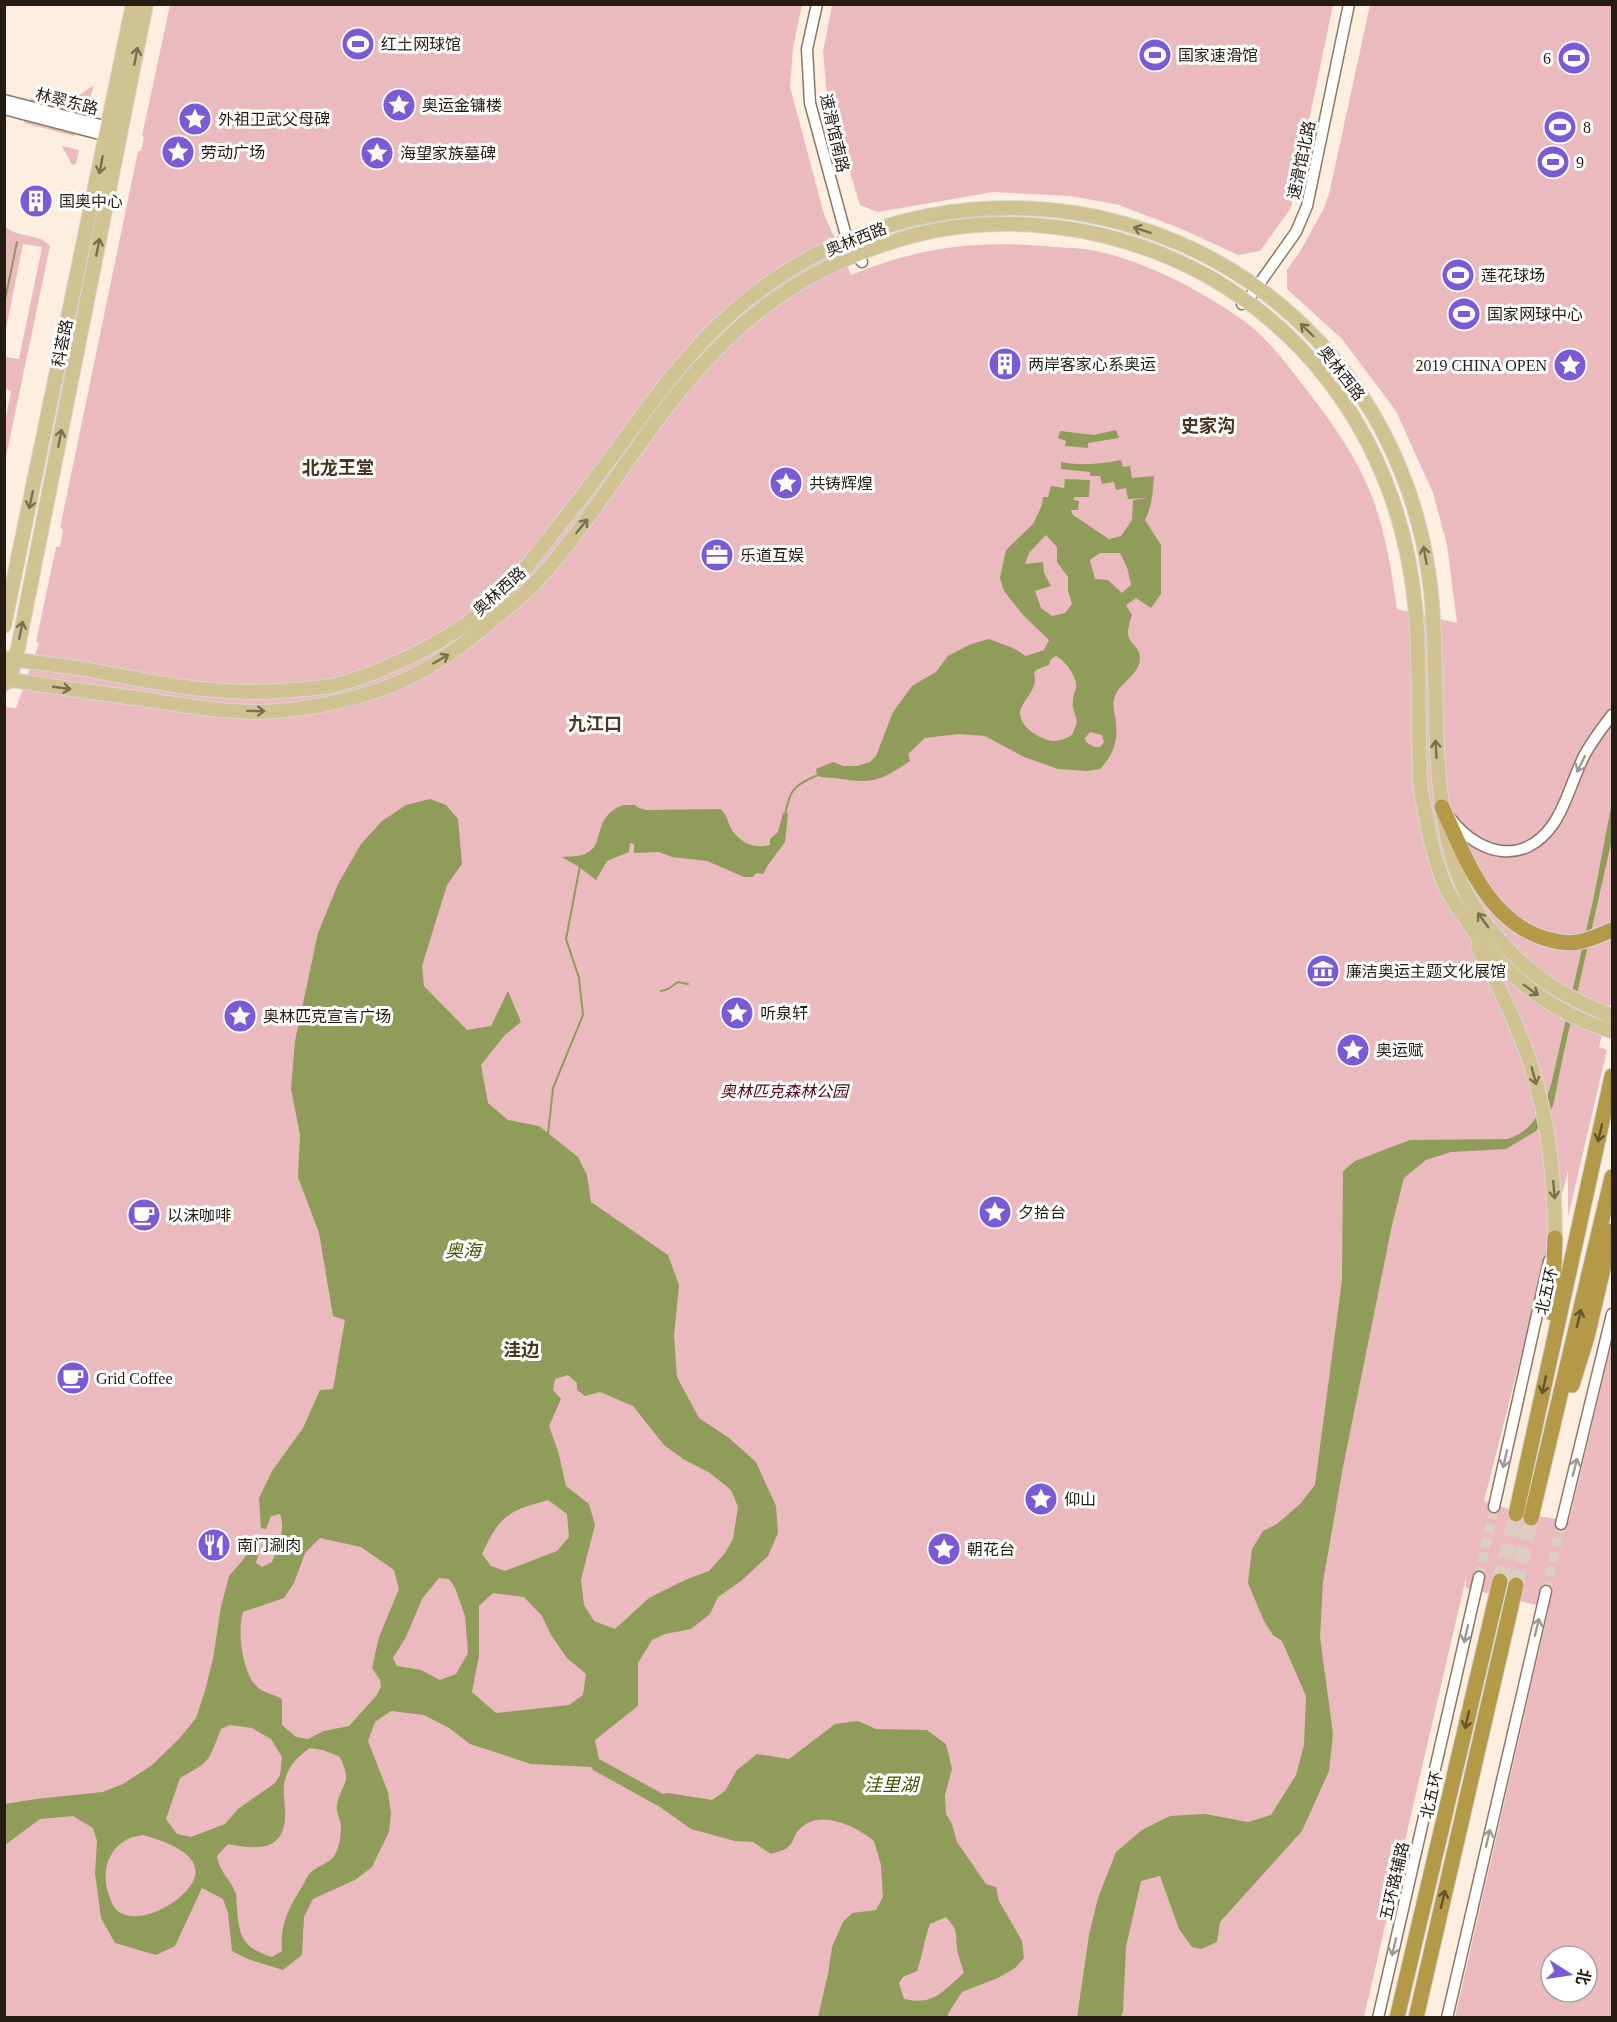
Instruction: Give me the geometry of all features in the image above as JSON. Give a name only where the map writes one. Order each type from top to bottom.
[{"type":"highway","points":[[1442,807],[1479,884],[1511,922],[1532,935],[1561,943],[1574,943],[1606,932]]},
{"type":"highway","name":"北五环","points":[[1612,1076],[1551,1353],[1524,1516],[1534,1502],[1612,1177]]},
{"type":"highway","points":[[1534,1502],[1587,1337],[1612,1231]]},
{"type":"highway","points":[[1551,1353],[1555,1238]]},
{"type":"highway","name":"北五环","points":[[1397,2018],[1500,1581]]},
{"type":"highway","points":[[1416,2018],[1516,1585]]},
{"type":"main road","name":"科荟路","points":[[6,681],[114,133],[133,4]]},
{"type":"main road","name":"科荟路","points":[[4,626],[114,133],[146,4]]},
{"type":"main road","name":"奥林西路","points":[[10,659],[79,668],[165,685],[226,693],[274,692],[334,686],[389,668],[452,634],[508,589],[608,462],[656,394],[701,341],[749,297],[779,276],[816,254],[876,230],[958,210],[1005,207],[1052,209],[1107,219],[1162,236],[1207,257],[1257,288],[1297,320],[1342,368],[1384,433],[1411,494],[1424,547],[1431,591],[1436,745],[1442,807],[1457,874],[1472,904],[1487,926],[1521,963],[1552,988],[1612,1016]]},
{"type":"main road","name":"奥林西路","points":[[6,681],[185,705],[259,712],[332,704],[398,683],[458,649],[533,586],[588,519],[641,442],[683,387],[708,358],[743,324],[786,291],[824,269],[859,258],[915,235],[964,227],[1016,225],[1063,228],[1120,240],[1193,268],[1244,302],[1293,340],[1335,389],[1360,426],[1393,497],[1405,542],[1415,603],[1421,788],[1442,879],[1454,902]]},
{"type":"main road","points":[[1454,902],[1487,949],[1522,983],[1560,1009],[1593,1025],[1612,1031]]},
{"type":"main road","points":[[1454,902],[1497,983],[1525,1047],[1540,1098],[1548,1142],[1553,1183],[1555,1238]]},
{"type":"street","name":"速滑馆南路","points":[[817,4],[807,49],[810,103],[845,232],[859,258]]},
{"type":"street","name":"速滑馆北路","points":[[1244,302],[1257,288],[1296,232],[1306,206],[1349,4]]},
{"type":"street","name":"林翠东路","points":[[4,100],[114,133]]},
{"type":"street","name":"林翠东路","points":[[4,109],[114,133]]},
{"type":"street","points":[[1442,807],[1469,837],[1492,850],[1514,851],[1535,843],[1553,825],[1561,812],[1583,758],[1597,734],[1612,715]]},
{"type":"street","points":[[1494,1507],[1555,1238]]},
{"type":"street","points":[[1561,1524],[1612,1314]]},
{"type":"street","name":"五环路辅路","points":[[1378,2018],[1479,1577]]},
{"type":"street","points":[[1447,2018],[1546,1591]]},
{"type":"green space","name":"奥林匹克森林公园","points":[[170,5],[802,5],[793,48],[790,87],[824,214],[851,275],[902,257],[927,252],[976,245],[1028,245],[1086,249],[1115,256],[1172,278],[1210,298],[1243,320],[1273,348],[1318,404],[1352,455],[1378,513],[1397,609],[1457,623],[1447,545],[1433,493],[1396,411],[1342,339],[1287,289],[1287,270],[1302,248],[1329,194],[1370,5],[1612,5],[1612,707],[1603,719],[1612,729],[1612,1006],[1609,1005],[1599,1047],[1607,1050],[1568,1217],[1568,1171],[1484,1501],[1525,1514],[1569,1521],[1612,1342],[1612,2017],[1455,2017],[1549,1608],[1466,1588],[1466,1578],[1364,2017],[5,2017],[4,707],[16,708],[39,643],[36,642],[56,547],[60,547],[63,529],[60,528],[138,151],[141,151],[144,137],[142,136]]},
{"type":"green space","name":"国家速滑馆","points":[[832,5],[1333,5],[1291,208],[1260,251],[1238,255],[1184,230],[1119,205],[1071,196],[993,192],[878,212],[860,205],[827,97],[823,52]]},
{"type":"green space","points":[[94,85],[88,105],[70,101]]},
{"type":"green space","points":[[31,98],[84,111],[83,115],[30,102]]},
{"type":"green space","points":[[24,120],[75,133],[74,136],[24,123]]},
{"type":"green space","points":[[62,146],[79,150],[76,164],[72,165]]},
{"type":"green space","points":[[4,226],[16,233],[40,239],[50,246],[5,462],[5,422],[11,391],[5,389],[5,357],[19,359],[42,247],[23,244],[5,334]]},
{"type":"water","points":[[1116,430],[1119,438],[1088,443],[1088,448],[1065,446],[1066,441],[1058,438],[1060,431],[1094,435]]},
{"type":"water","points":[[1121,460],[1123,467],[1130,466],[1132,478],[1154,476],[1151,504],[1145,520],[1161,545],[1161,594],[1151,608],[1136,598],[1126,605],[1132,615],[1128,635],[1139,652],[1140,658],[1133,675],[1116,694],[1114,703],[1115,742],[1108,759],[1100,769],[1087,771],[1058,769],[1024,757],[985,736],[959,734],[925,738],[908,754],[910,761],[875,780],[858,781],[817,775],[816,769],[833,762],[843,766],[857,766],[870,762],[876,756],[893,712],[912,686],[936,672],[948,656],[971,644],[989,639],[1013,648],[1026,656],[1044,650],[1049,640],[1023,615],[1004,591],[1000,578],[1006,550],[1033,524],[1042,505],[1043,497],[1048,497],[1051,486],[1064,488],[1065,479],[1090,480],[1089,497],[1074,497],[1074,500],[1079,501],[1078,510],[1071,510],[1073,515],[1109,539],[1121,536],[1132,520],[1133,500],[1147,498],[1128,499],[1126,488],[1116,490],[1114,482],[1102,484],[1100,476],[1090,476],[1090,472],[1061,469],[1061,462],[1084,464]],"holes":[[[1046,535],[1057,547],[1057,562],[1068,577],[1068,591],[1072,604],[1065,613],[1052,616],[1041,608],[1035,591],[1051,586],[1044,573],[1043,562],[1025,564],[1029,553]],[[1100,553],[1120,553],[1127,567],[1131,585],[1122,593],[1108,580],[1095,579],[1090,560]],[[1056,656],[1063,661],[1073,675],[1076,684],[1073,703],[1076,726],[1072,735],[1054,741],[1036,735],[1025,726],[1020,714],[1022,705],[1035,683],[1035,672],[1049,665],[1051,659]],[[1090,732],[1102,735],[1104,742],[1100,747],[1094,747],[1086,742],[1085,738]]]},
{"type":"water","name":"奥海","points":[[430,799],[446,805],[458,819],[462,864],[447,885],[422,966],[424,986],[467,1030],[491,1026],[508,991],[521,1022],[504,1036],[481,1065],[488,1103],[508,1120],[539,1126],[578,1157],[587,1175],[591,1202],[668,1255],[679,1285],[674,1336],[677,1377],[699,1418],[729,1438],[756,1462],[776,1506],[778,1533],[768,1556],[741,1581],[718,1597],[710,1614],[691,1629],[665,1634],[652,1640],[638,1663],[638,1706],[595,1740],[599,1759],[663,1794],[712,1800],[725,1791],[737,1770],[757,1754],[789,1759],[835,1724],[858,1721],[876,1729],[927,1730],[946,1744],[952,1769],[945,1795],[946,1814],[952,1824],[957,1842],[986,1884],[996,1887],[999,1901],[1022,1941],[1024,1958],[1015,1968],[998,1978],[962,1992],[948,2017],[818,2017],[832,1947],[843,1922],[852,1913],[876,1910],[883,1897],[881,1865],[874,1841],[857,1830],[836,1821],[816,1820],[806,1824],[798,1831],[786,1848],[771,1854],[753,1842],[735,1841],[691,1829],[660,1807],[591,1767],[531,1764],[470,1744],[449,1728],[424,1715],[391,1711],[375,1722],[368,1741],[388,1792],[391,1813],[389,1832],[372,1867],[355,1880],[313,1899],[304,1917],[302,1955],[283,1970],[248,1959],[232,1951],[228,1913],[223,1899],[202,1888],[175,1946],[156,1955],[115,1943],[101,1918],[95,1873],[97,1841],[93,1828],[73,1816],[40,1819],[5,1845],[5,1804],[103,1792],[123,1784],[152,1765],[179,1739],[196,1718],[205,1691],[229,1576],[252,1545],[260,1549],[256,1563],[262,1567],[272,1562],[277,1550],[282,1532],[280,1514],[271,1516],[266,1529],[261,1528],[259,1498],[272,1471],[303,1428],[320,1390],[333,1389],[345,1320],[333,1316],[319,1233],[298,1177],[300,1135],[291,1089],[295,1041],[318,933],[338,884],[361,844],[382,821],[406,805]],"holes":[[[568,1375],[577,1383],[577,1390],[585,1396],[600,1392],[633,1406],[664,1445],[683,1459],[710,1473],[731,1490],[738,1507],[733,1539],[725,1553],[709,1571],[649,1598],[615,1629],[594,1621],[584,1605],[581,1580],[595,1525],[589,1504],[566,1486],[558,1451],[549,1426],[561,1399],[553,1390],[555,1379]],[[548,1500],[567,1514],[569,1537],[557,1551],[505,1571],[491,1566],[482,1554],[488,1541],[507,1516]],[[320,1538],[361,1547],[394,1570],[399,1589],[379,1637],[372,1668],[380,1680],[381,1687],[377,1695],[349,1726],[324,1731],[308,1739],[296,1737],[282,1725],[282,1699],[260,1689],[254,1683],[245,1664],[241,1641],[243,1612],[284,1598],[294,1583],[305,1553]],[[439,1578],[449,1579],[455,1588],[465,1616],[468,1653],[456,1674],[440,1680],[421,1670],[397,1666],[393,1658],[406,1637],[422,1599]],[[493,1593],[524,1597],[542,1616],[551,1635],[567,1658],[586,1674],[583,1695],[569,1705],[496,1713],[472,1692],[479,1656],[479,1606]],[[230,1725],[252,1728],[271,1739],[282,1757],[280,1775],[275,1783],[238,1809],[225,1824],[191,1837],[177,1834],[166,1819],[180,1778],[198,1768],[210,1755],[221,1729]],[[310,1748],[323,1750],[340,1757],[346,1773],[337,1805],[341,1824],[340,1838],[335,1855],[309,1874],[295,1898],[283,1926],[282,1951],[272,1957],[255,1950],[244,1940],[239,1927],[236,1894],[217,1856],[228,1844],[248,1847],[266,1846],[279,1838],[285,1818],[285,1779],[290,1768]],[[143,1835],[168,1844],[189,1857],[194,1865],[195,1875],[191,1886],[179,1898],[158,1911],[142,1916],[119,1912],[112,1903],[106,1884],[106,1870],[110,1856],[130,1838]],[[946,1917],[955,1931],[958,1954],[964,1973],[931,1999],[915,2001],[904,1999],[899,1983],[903,1977],[917,1971],[930,1924]]]},
{"type":"water","points":[[1612,802],[1612,839],[1553,1106],[1536,1131],[1506,1149],[1451,1152],[1426,1160],[1404,1178],[1392,1225],[1343,1467],[1323,1582],[1320,1637],[1333,1734],[1329,1771],[1302,1831],[1220,1922],[1217,1942],[1201,1949],[1192,1947],[1179,1929],[1160,1876],[1141,1881],[1126,1947],[1121,2017],[1077,2018],[1089,1935],[1098,1898],[1116,1852],[1142,1830],[1170,1816],[1205,1814],[1248,1822],[1271,1815],[1296,1775],[1304,1745],[1306,1696],[1282,1641],[1273,1635],[1264,1621],[1248,1583],[1252,1549],[1263,1531],[1277,1524],[1300,1504],[1315,1485],[1342,1280],[1343,1171],[1355,1161],[1410,1140],[1508,1139],[1524,1131],[1536,1118],[1551,1085],[1594,896]]},
{"type":"water","points":[[623,805],[635,805],[647,810],[721,809],[736,835],[748,844],[759,846],[770,845],[770,839],[778,832],[783,813],[788,814],[785,842],[763,874],[756,873],[753,877],[744,877],[707,861],[672,857],[659,852],[634,853],[634,844],[630,843],[629,852],[607,861],[596,880],[562,857],[583,855],[592,850],[606,817]]},
{"type":"waterway","points":[[4,305],[17,242]]},
{"type":"waterway","points":[[785,816],[788,800],[794,790],[803,782],[818,775]]},
{"type":"waterway","points":[[548,1134],[553,1088],[583,1015],[579,978],[566,939],[580,866]]},
{"type":"waterway","points":[[661,991],[678,982],[688,984]]},
{"type":"tunnel","points":[[1479,1577],[1494,1507]]},
{"type":"tunnel","points":[[1500,1581],[1516,1514]]},
{"type":"tunnel","points":[[1516,1585],[1531,1518]]},
{"type":"tunnel","points":[[1546,1591],[1561,1524]]},
{"type":"place","name":"红土网球馆","points":[[358,44]]},
{"type":"place","name":"国家速滑馆","points":[[1155,55]]},
{"type":"place","name":"6","points":[[1574,58]]},
{"type":"place","name":"奥运金镛楼","points":[[399,105]]},
{"type":"place","name":"外祖卫武父母碑","points":[[195,119]]},
{"type":"place","name":"8","points":[[1560,127]]},
{"type":"place","name":"劳动广场","points":[[178,152]]},
{"type":"place","name":"海望家族墓碑","points":[[377,153]]},
{"type":"place","name":"9","points":[[1553,162]]},
{"type":"place","name":"国奥中心","points":[[36,201]]},
{"type":"place","name":"莲花球场","points":[[1458,275]]},
{"type":"place","name":"国家网球中心","points":[[1464,314]]},
{"type":"place","name":"两岸客家心系奥运","points":[[1005,364]]},
{"type":"place","name":"2019 CHINA OPEN","points":[[1570,365]]},
{"type":"place","name":"共铸辉煌","points":[[786,483]]},
{"type":"place","name":"乐道互娱","points":[[717,555]]},
{"type":"place","name":"廉洁奥运主题文化展馆","points":[[1323,971]]},
{"type":"place","name":"听泉轩","points":[[737,1013]]},
{"type":"place","name":"奥林匹克宣言广场","points":[[240,1016]]},
{"type":"place","name":"奥运赋","points":[[1353,1050]]},
{"type":"place","name":"夕拾台","points":[[995,1212]]},
{"type":"place","name":"以沫咖啡","points":[[144,1215]]},
{"type":"place","name":"Grid Coffee","points":[[73,1378]]},
{"type":"place","name":"仰山","points":[[1041,1499]]},
{"type":"place","name":"南门涮肉","points":[[214,1545]]},
{"type":"place","name":"朝花台","points":[[944,1549]]},
{"type":"district","name":"史家沟","points":[[1208,426]]},
{"type":"district","name":"北龙王堂","points":[[338,468]]},
{"type":"district","name":"九江口","points":[[595,724]]},
{"type":"district","name":"洼边","points":[[521,1350]]},
{"type":"water label","name":"洼里湖","points":[[891,1785]]}]
